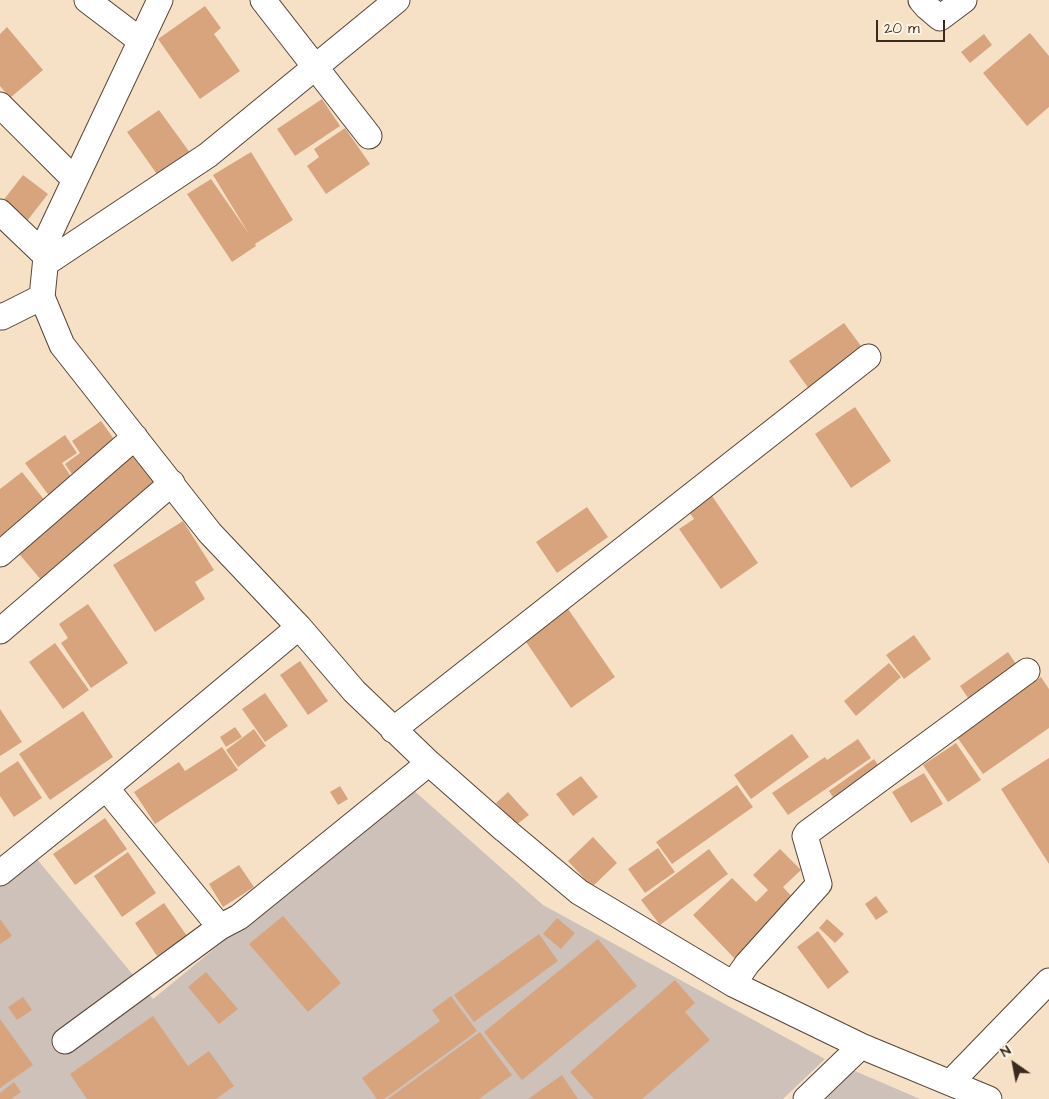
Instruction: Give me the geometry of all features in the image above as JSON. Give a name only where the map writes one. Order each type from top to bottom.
[{"type":"street","points":[[87,0],[141,41]]},
{"type":"street","points":[[160,0],[48,237],[42,297],[62,345],[210,533],[299,627],[354,691],[429,763],[578,892],[733,984],[861,1046],[989,1099]]},
{"type":"street","points":[[263,0],[369,136]]},
{"type":"street","points":[[46,260],[208,156],[396,0]]},
{"type":"street","points":[[920,0],[940,18],[964,0]]},
{"type":"street","points":[[0,105],[75,180]]},
{"type":"street","points":[[0,212],[46,260]]},
{"type":"street","points":[[0,316],[2,317],[42,297]]},
{"type":"street","points":[[393,730],[868,357]]},
{"type":"street","points":[[0,554],[134,437]]},
{"type":"street","points":[[0,631],[172,483]]},
{"type":"street","points":[[4,861],[106,788],[299,627]]},
{"type":"street","points":[[733,984],[747,964],[819,884],[805,836],[807,833],[1027,671]]},
{"type":"street","points":[[65,1042],[220,927],[239,917],[429,763]]},
{"type":"street","points":[[106,788],[220,927]]},
{"type":"street","points":[[951,1082],[1049,981]]},
{"type":"street","points":[[806,1099],[861,1046]]},
{"type":"shaded area","points":[[411,788],[543,905],[825,1059],[783,1099],[0,1099],[0,885],[36,858],[153,999]]},
{"type":"shaded area","points":[[848,1068],[920,1099],[815,1099]]},
{"type":"building","points":[[205,6],[221,28],[214,34],[240,71],[200,99],[158,39]]},
{"type":"building","points":[[7,27],[43,70],[10,98],[0,86],[0,34]]},
{"type":"building","points":[[1030,33],[1049,56],[1049,107],[1027,126],[983,73]]},
{"type":"building","points":[[984,34],[992,45],[970,63],[961,52]]},
{"type":"building","points":[[322,99],[340,126],[295,156],[277,129]]},
{"type":"building","points":[[159,110],[196,161],[164,184],[127,132]]},
{"type":"building","points":[[345,128],[370,164],[326,194],[307,166],[319,157],[314,149]]},
{"type":"building","points":[[251,152],[293,220],[255,244],[256,246],[232,262],[187,194],[211,179],[249,234],[213,175]]},
{"type":"building","points":[[23,175],[48,194],[27,221],[2,202]]},
{"type":"building","points":[[844,323],[864,350],[809,389],[789,361]]},
{"type":"building","points":[[855,407],[891,461],[851,488],[815,434]]},
{"type":"building","points":[[101,421],[114,439],[101,449],[105,454],[73,476],[65,464],[80,453],[72,441]]},
{"type":"building","points":[[65,435],[77,453],[62,463],[74,481],[50,497],[25,463]]},
{"type":"building","points":[[128,451],[156,484],[42,581],[15,549]]},
{"type":"building","points":[[22,472],[50,507],[0,547],[0,489]]},
{"type":"building","points":[[710,493],[758,563],[721,589],[679,529],[694,519],[687,509]]},
{"type":"building","points":[[587,507],[608,537],[557,573],[536,542]]},
{"type":"building","points":[[183,521],[214,570],[195,582],[205,599],[155,632],[113,565]]},
{"type":"building","points":[[88,604],[128,663],[91,688],[61,643],[68,638],[59,624]]},
{"type":"building","points":[[566,606],[615,677],[571,708],[522,636]]},
{"type":"building","points":[[914,635],[931,659],[904,679],[886,655]]},
{"type":"building","points":[[55,643],[89,690],[63,709],[29,662]]},
{"type":"building","points":[[1008,652],[1018,667],[970,701],[960,686]]},
{"type":"building","points":[[300,661],[328,701],[308,715],[280,675]]},
{"type":"building","points":[[889,663],[901,677],[856,716],[844,701]]},
{"type":"building","points":[[1041,677],[1049,689],[1049,728],[983,774],[957,737]]},
{"type":"building","points":[[265,693],[288,726],[265,742],[242,709]]},
{"type":"building","points":[[0,709],[22,742],[0,756]]},
{"type":"building","points":[[83,711],[113,757],[50,800],[19,754]]},
{"type":"building","points":[[235,727],[242,737],[226,747],[220,737]]},
{"type":"building","points":[[254,729],[266,746],[238,767],[226,750]]},
{"type":"building","points":[[792,734],[809,757],[751,799],[734,775]]},
{"type":"building","points":[[858,739],[871,758],[788,815],[772,793],[825,757],[827,760]]},
{"type":"building","points":[[956,743],[981,780],[948,802],[923,765]]},
{"type":"building","points":[[222,747],[238,770],[155,824],[134,792],[179,762],[185,771]]},
{"type":"building","points":[[1049,758],[1049,864],[1001,789]]},
{"type":"building","points":[[874,759],[882,771],[837,803],[829,791]]},
{"type":"building","points":[[18,761],[42,798],[14,817],[0,796],[0,773]]},
{"type":"building","points":[[924,773],[943,804],[911,823],[892,792]]},
{"type":"building","points":[[581,776],[598,797],[573,816],[556,794]]},
{"type":"building","points":[[737,785],[753,807],[672,864],[656,842]]},
{"type":"building","points":[[340,786],[348,799],[338,805],[330,792]]},
{"type":"building","points":[[508,792],[529,815],[516,825],[496,803]]},
{"type":"building","points":[[105,818],[127,849],[75,885],[53,854]]},
{"type":"building","points":[[593,837],[617,863],[592,887],[568,861]]},
{"type":"building","points":[[658,848],[675,872],[645,893],[628,869]]},
{"type":"building","points":[[709,849],[728,874],[660,925],[641,900]]},
{"type":"building","points":[[780,849],[801,870],[783,887],[796,901],[736,960],[693,915],[732,878],[756,902],[768,890],[753,875]]},
{"type":"building","points":[[128,852],[156,893],[122,917],[94,876]]},
{"type":"building","points":[[239,865],[254,887],[223,907],[209,884]]},
{"type":"building","points":[[876,896],[888,912],[876,920],[865,904]]},
{"type":"building","points":[[164,903],[187,936],[157,956],[135,923]]},
{"type":"building","points":[[283,916],[341,983],[308,1012],[249,944]]},
{"type":"building","points":[[557,918],[575,933],[561,949],[543,934]]},
{"type":"building","points":[[0,919],[12,936],[0,944]]},
{"type":"building","points":[[827,919],[844,934],[835,943],[819,928]]},
{"type":"building","points":[[818,931],[849,972],[828,989],[797,947]]},
{"type":"building","points":[[539,934],[558,961],[474,1022],[454,995]]},
{"type":"building","points":[[598,939],[637,986],[522,1080],[484,1032]]},
{"type":"building","points":[[206,972],[238,1009],[219,1024],[188,987]]},
{"type":"building","points":[[675,980],[695,1003],[685,1012],[710,1040],[642,1099],[594,1099],[570,1072]]},
{"type":"building","points":[[451,996],[477,1031],[384,1099],[377,1099],[362,1078],[440,1021],[432,1010]]},
{"type":"building","points":[[23,997],[32,1010],[17,1020],[8,1007]]},
{"type":"building","points":[[153,1016],[188,1066],[209,1051],[234,1086],[216,1099],[87,1099],[70,1074]]},
{"type":"building","points":[[0,1019],[33,1065],[0,1088]]},
{"type":"building","points":[[480,1032],[512,1075],[479,1099],[388,1099]]},
{"type":"building","points":[[562,1075],[578,1099],[528,1099]]},
{"type":"building","points":[[14,1082],[21,1092],[11,1099],[0,1099],[0,1093]]}]
